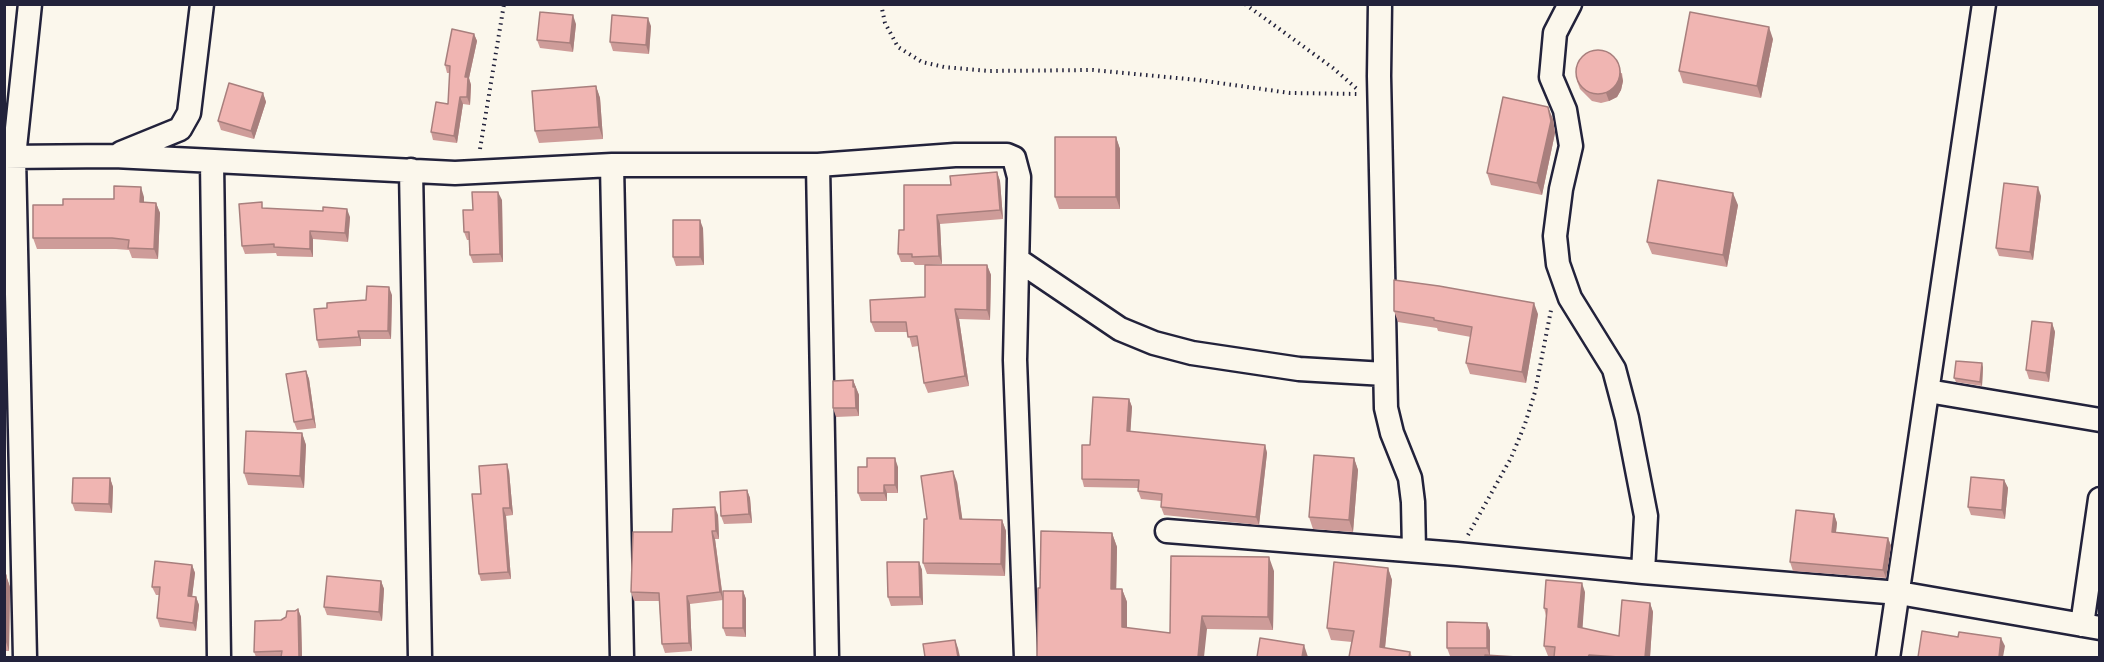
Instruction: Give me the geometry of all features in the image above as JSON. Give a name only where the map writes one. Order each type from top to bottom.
[{"type":"street","points":[[25,657],[9,157],[30,4]]},
{"type":"street","points":[[114,156],[180,129],[189,113],[202,4]]},
{"type":"street","points":[[1380,4],[1379,76],[1386,408],[1392,433],[1410,478],[1414,550]]},
{"type":"street","points":[[1570,4],[1555,33],[1551,77],[1565,110],[1570,146],[1561,189],[1555,236],[1558,264],[1570,298],[1614,369],[1617,379],[1646,516],[1643,572]]},
{"type":"street","points":[[1888,657],[1984,4]]},
{"type":"street","points":[[9,157],[114,156],[455,173],[612,165],[818,165],[955,155],[1007,155],[1014,158],[1019,177],[1016,360],[1026,657]]},
{"type":"street","points":[[212,162],[219,657]]},
{"type":"street","points":[[612,165],[622,657]]},
{"type":"street","points":[[818,165],[827,657]]},
{"type":"street","points":[[411,170],[420,657]]},
{"type":"street","points":[[1018,260],[1120,329],[1154,344],[1192,353],[1299,369],[1385,374]]},
{"type":"street","points":[[1928,391],[2100,420]]},
{"type":"street","points":[[1167,531],[1414,550],[1899,593],[2091,627],[2100,499]]},
{"type":"path","points":[[480,150],[504,4]]},
{"type":"path","points":[[881,4],[885,23],[898,47],[922,62],[945,67],[1001,71],[1093,70],[1198,80],[1290,93],[1362,94],[1333,68],[1245,4]]},
{"type":"path","points":[[1457,554],[1512,458],[1525,424],[1535,392],[1551,308]]},
{"type":"building","points":[[540,12],[573,15],[570,43],[537,40]]},
{"type":"building","points":[[1690,12],[1769,27],[1757,86],[1679,71]]},
{"type":"building","points":[[612,15],[648,18],[646,45],[610,42]]},
{"type":"building","points":[[452,29],[474,34],[465,77],[468,77],[467,97],[460,97],[454,136],[431,132],[436,102],[448,104],[450,66],[445,65]]},
{"type":"building","points":[[1598,50],[1613,57],[1620,72],[1613,87],[1598,94],[1583,87],[1576,72],[1583,57]]},
{"type":"building","points":[[229,83],[263,93],[251,131],[218,121]]},
{"type":"building","points":[[596,86],[599,127],[535,131],[532,91]]},
{"type":"building","points":[[1503,97],[1548,107],[1551,121],[1537,183],[1487,173]]},
{"type":"building","points":[[1055,137],[1116,137],[1116,197],[1055,197]]},
{"type":"building","points":[[997,172],[1000,210],[937,215],[939,256],[912,257],[912,254],[898,254],[899,230],[904,230],[904,185],[951,185],[950,176]]},
{"type":"building","points":[[1658,180],[1733,193],[1723,255],[1647,242]]},
{"type":"building","points":[[2004,183],[2038,187],[2030,252],[1996,248]]},
{"type":"building","points":[[114,186],[141,187],[140,202],[156,203],[154,249],[128,248],[129,240],[112,238],[33,238],[33,205],[63,205],[63,199],[114,199]]},
{"type":"building","points":[[472,192],[498,192],[500,254],[470,255],[469,232],[464,232],[463,210],[473,210]]},
{"type":"building","points":[[262,202],[262,208],[323,211],[323,207],[347,209],[345,233],[310,231],[310,249],[274,247],[274,244],[242,246],[239,204]]},
{"type":"building","points":[[673,220],[700,220],[700,257],[673,257]]},
{"type":"building","points":[[925,265],[987,265],[987,310],[955,309],[965,376],[924,383],[917,336],[908,337],[906,322],[871,322],[870,300],[925,297]]},
{"type":"building","points":[[1394,280],[1534,303],[1522,372],[1466,363],[1472,327],[1394,311]]},
{"type":"building","points":[[367,286],[389,287],[388,331],[358,331],[359,337],[317,340],[314,309],[327,308],[327,303],[366,300]]},
{"type":"building","points":[[2032,321],[2052,323],[2046,373],[2026,370]]},
{"type":"building","points":[[1956,361],[1982,363],[1980,382],[1954,378]]},
{"type":"building","points":[[306,371],[313,419],[294,422],[286,374]]},
{"type":"building","points":[[853,380],[856,408],[833,408],[833,381]]},
{"type":"building","points":[[1093,397],[1129,399],[1127,431],[1265,445],[1256,517],[1161,507],[1162,494],[1138,491],[1139,480],[1082,479],[1082,445],[1090,445]]},
{"type":"building","points":[[246,431],[302,433],[300,476],[244,473]]},
{"type":"building","points":[[1314,455],[1354,458],[1349,520],[1309,517]]},
{"type":"building","points":[[867,458],[895,458],[895,485],[884,485],[884,493],[858,493],[858,467],[867,467]]},
{"type":"building","points":[[507,464],[510,508],[503,508],[508,572],[479,574],[472,494],[481,494],[479,466]]},
{"type":"building","points":[[953,471],[960,519],[1002,520],[1001,564],[923,563],[924,519],[927,519],[921,476]]},
{"type":"building","points":[[1971,477],[2004,480],[2002,510],[1968,507]]},
{"type":"building","points":[[73,478],[110,478],[109,504],[72,503]]},
{"type":"building","points":[[747,490],[749,514],[721,516],[720,492]]},
{"type":"building","points":[[715,507],[716,531],[712,531],[720,592],[687,596],[689,643],[662,644],[659,593],[631,592],[633,532],[672,532],[673,509]]},
{"type":"building","points":[[1796,510],[1834,514],[1832,532],[1888,538],[1883,570],[1790,562]]},
{"type":"building","points":[[1041,531],[1112,533],[1111,589],[1122,589],[1122,627],[1170,633],[1171,556],[1269,557],[1268,617],[1202,616],[1198,657],[1037,657]]},
{"type":"building","points":[[155,561],[192,565],[188,596],[196,597],[193,623],[157,618],[160,587],[152,587]]},
{"type":"building","points":[[887,562],[919,562],[920,597],[888,597]]},
{"type":"building","points":[[1334,562],[1388,568],[1380,647],[1410,652],[1409,657],[1349,657],[1354,631],[1327,628]]},
{"type":"building","points":[[4,575],[6,575],[5,639],[4,639]]},
{"type":"building","points":[[327,576],[381,581],[379,612],[324,607]]},
{"type":"building","points":[[1546,580],[1582,583],[1578,627],[1619,636],[1622,600],[1650,603],[1645,657],[1589,655],[1588,657],[1554,657],[1555,647],[1544,646],[1547,609],[1544,608]]},
{"type":"building","points":[[723,591],[743,591],[743,628],[723,628]]},
{"type":"building","points":[[298,609],[299,657],[281,657],[282,651],[254,652],[255,621],[281,620],[286,617],[287,611]]},
{"type":"building","points":[[1447,622],[1487,623],[1487,648],[1447,648]]},
{"type":"building","points":[[1922,631],[1958,637],[1959,632],[2001,638],[1999,657],[1918,657]]},
{"type":"building","points":[[1260,638],[1304,645],[1302,657],[1257,657]]},
{"type":"building","points":[[955,640],[958,657],[925,657],[923,644]]},
{"type":"building","points":[[1485,655],[1517,657],[1485,657]]}]
